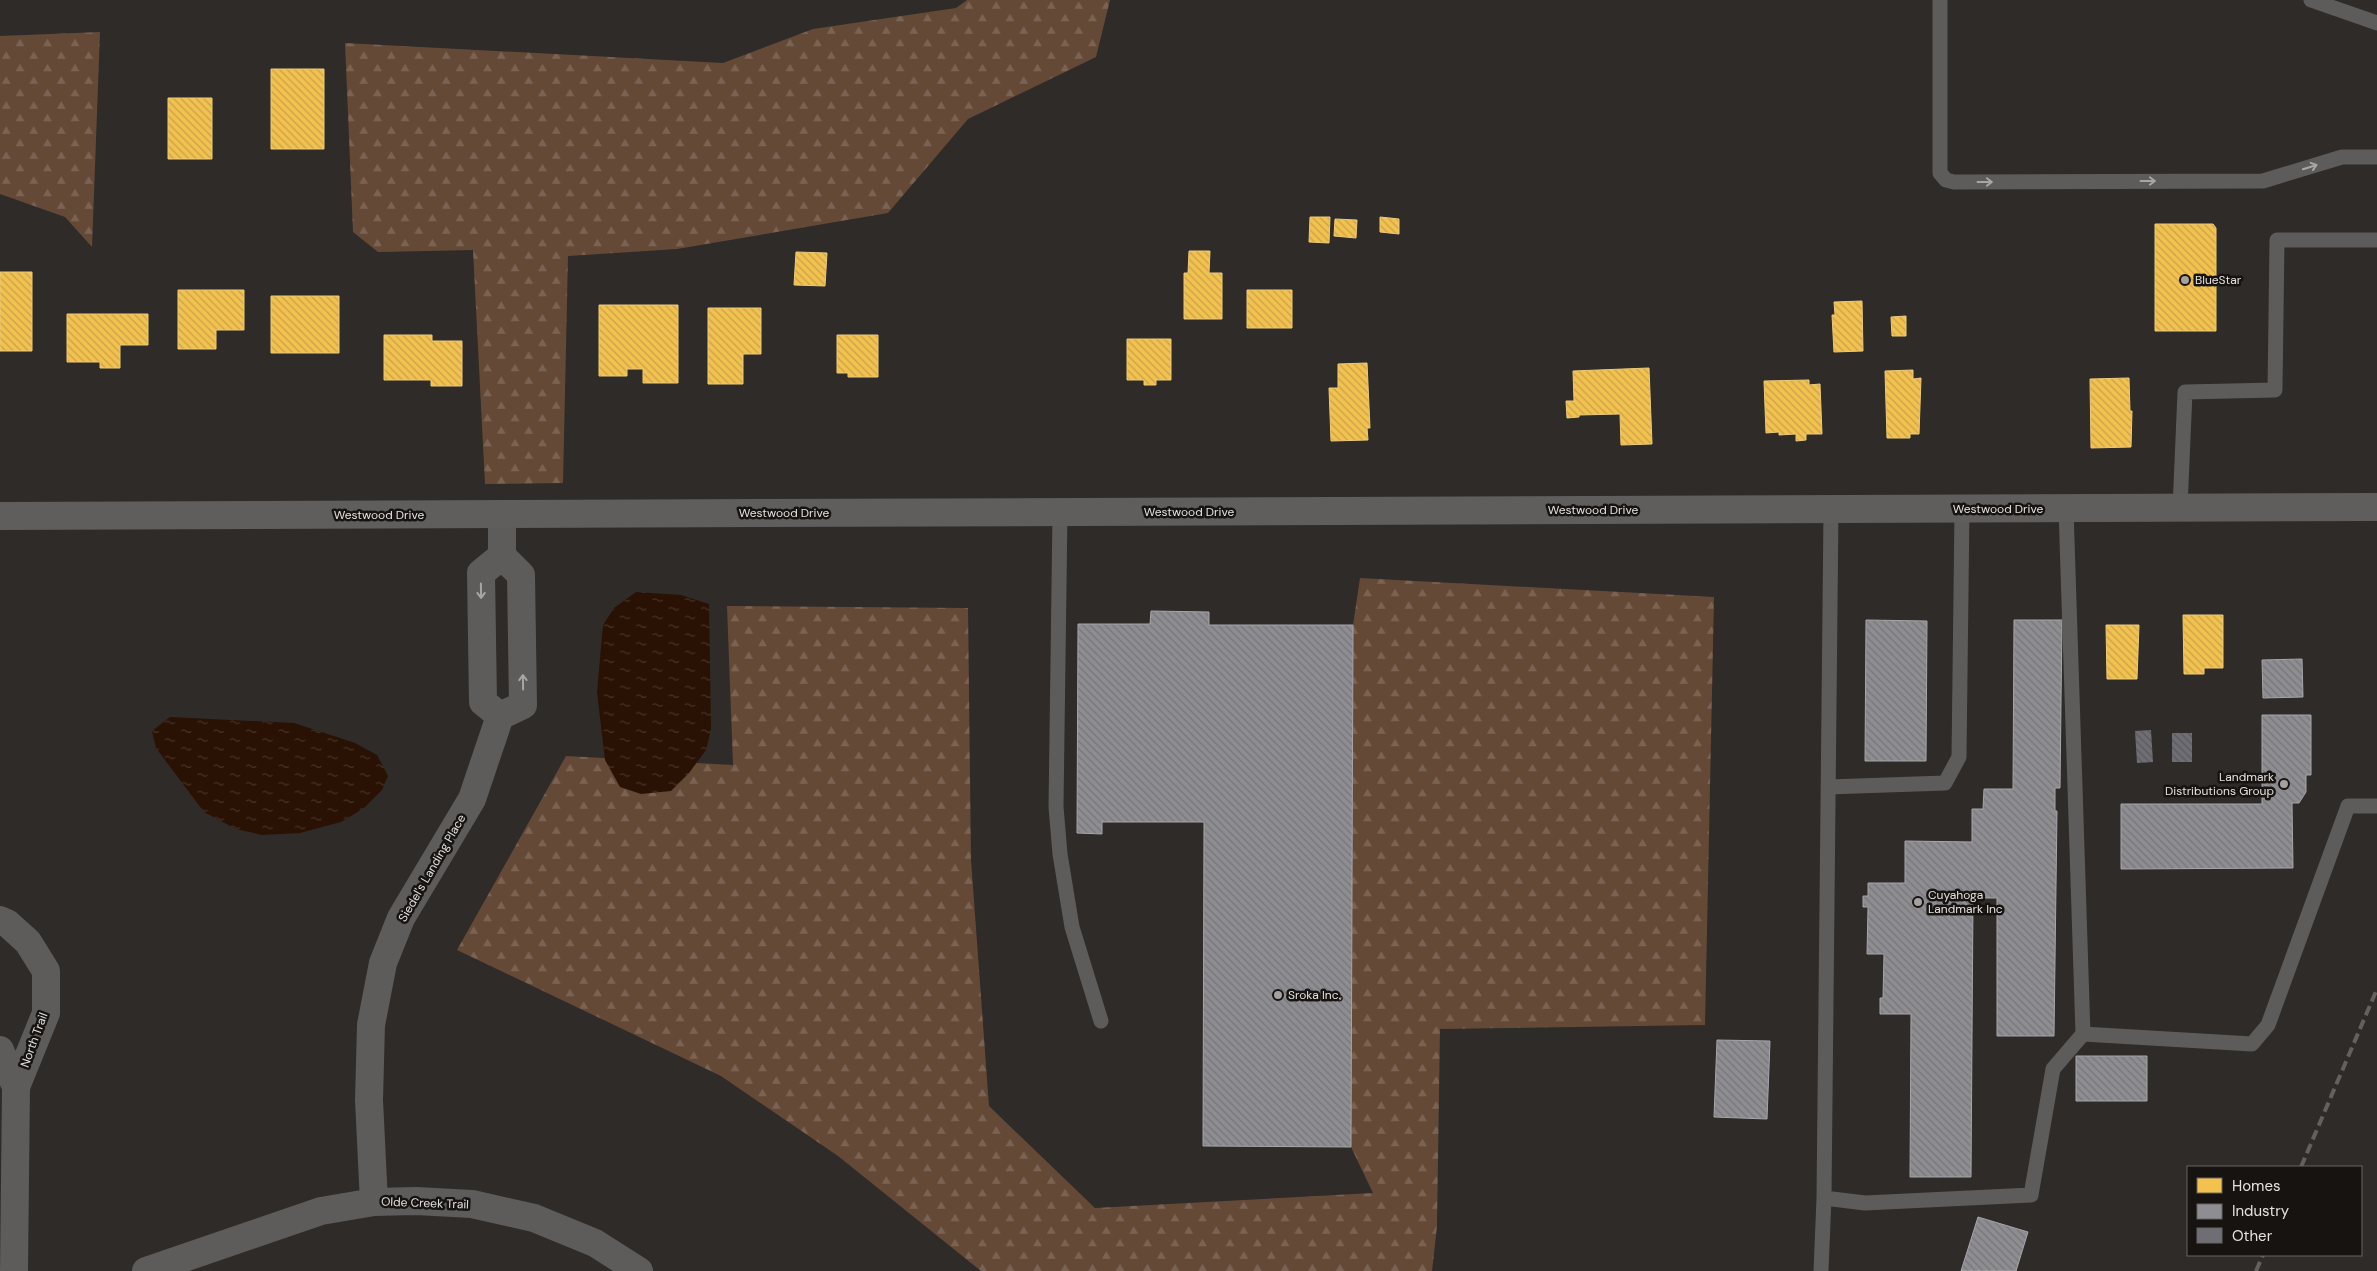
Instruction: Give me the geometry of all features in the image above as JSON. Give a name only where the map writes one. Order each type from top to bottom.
[{"type":"street","name":"Westwood Drive","points":[[0,516],[2377,507]]},
{"type":"street","points":[[502,514],[502,556],[522,575],[523,705],[500,716],[483,702],[481,573],[502,556]]},
{"type":"street","name":"Siedel's Landing Place","points":[[374,1202],[369,1100],[371,1025],[383,963],[401,918],[472,799],[500,716]]},
{"type":"street","name":"North Trail","points":[[0,920],[7,922],[28,942],[46,971],[46,1013],[16,1087],[14,1271]]},
{"type":"street","name":"North Trail","points":[[0,1050],[16,1087]]},
{"type":"street","name":"Olde Creek Trail","points":[[146,1271],[321,1211],[374,1202],[416,1200],[472,1204],[534,1218],[595,1243],[639,1271]]},
{"type":"lane","points":[[1940,0],[1940,173],[1946,180],[1954,182],[2263,181],[2342,157],[2377,157]]},
{"type":"lane","points":[[2311,0],[2377,23]]},
{"type":"lane","points":[[2180,508],[2185,392],[2275,390],[2277,240],[2377,240]]},
{"type":"lane","points":[[1821,1271],[1824,1198],[1831,509]]},
{"type":"lane","points":[[1828,787],[1945,783],[1959,757],[1962,509]]},
{"type":"lane","points":[[1824,1198],[1865,1203],[2031,1195],[2053,1069],[2083,1034],[2066,509]]},
{"type":"lane","points":[[1060,512],[1056,808],[1060,854],[1072,927],[1101,1021]]},
{"type":"lane","points":[[2083,1034],[2252,1044],[2268,1025],[2348,806],[2377,806]]},
{"type":"green space","points":[[967,0],[1110,0],[1096,57],[968,119],[888,213],[677,249],[568,256],[563,483],[485,484],[473,250],[378,252],[353,232],[345,43],[723,63],[813,29],[956,8]]},
{"type":"green space","points":[[100,32],[92,247],[65,217],[0,194],[0,36]]},
{"type":"green space","points":[[1360,578],[1714,597],[1705,1025],[1440,1029],[1437,1226],[1432,1271],[981,1271],[838,1156],[721,1076],[457,950],[566,756],[733,765],[727,606],[968,608],[971,860],[989,1106],[1095,1208],[1373,1193],[1351,1147],[1353,625]]},
{"type":"water","points":[[636,592],[681,595],[709,604],[711,729],[706,750],[689,773],[671,791],[641,794],[620,787],[605,760],[597,692],[603,625],[614,608]]},
{"type":"water","points":[[170,717],[294,723],[355,743],[377,755],[388,776],[382,790],[364,808],[341,822],[300,833],[262,835],[236,829],[204,812],[156,748],[152,731]]},
{"type":"building: Homes","points":[[271,69],[324,69],[324,149],[271,149]]},
{"type":"building: Homes","points":[[168,98],[212,98],[212,159],[168,159]]},
{"type":"building: Homes","points":[[1310,217],[1330,217],[1329,243],[1309,242]]},
{"type":"building: Homes","points":[[1380,217],[1399,219],[1399,234],[1380,232]]},
{"type":"building: Homes","points":[[1335,219],[1357,220],[1356,238],[1334,236]]},
{"type":"building: Homes","name":"BlueStar","points":[[2155,224],[2213,224],[2216,228],[2216,331],[2155,331]]},
{"type":"building: Homes","points":[[1189,251],[1210,251],[1209,273],[1222,273],[1222,319],[1184,319],[1184,273],[1188,273]]},
{"type":"building: Homes","points":[[796,252],[827,253],[825,286],[794,285]]},
{"type":"building: Homes","points":[[0,272],[32,272],[32,351],[0,351]]},
{"type":"building: Homes","points":[[178,290],[244,290],[244,330],[216,330],[216,349],[178,349]]},
{"type":"building: Homes","points":[[1247,290],[1292,290],[1292,328],[1247,328]]},
{"type":"building: Homes","points":[[271,296],[339,296],[339,353],[271,353]]},
{"type":"building: Homes","points":[[1862,301],[1863,351],[1834,352],[1832,315],[1835,315],[1834,302]]},
{"type":"building: Homes","points":[[599,305],[678,305],[678,383],[643,383],[643,369],[627,369],[627,376],[599,376]]},
{"type":"building: Homes","points":[[708,308],[761,308],[761,354],[743,354],[743,384],[708,384]]},
{"type":"building: Homes","points":[[67,314],[148,314],[148,345],[120,345],[120,368],[100,368],[100,362],[67,362]]},
{"type":"building: Homes","points":[[1906,316],[1906,336],[1892,336],[1891,317]]},
{"type":"building: Homes","points":[[384,335],[432,335],[432,341],[462,341],[462,386],[431,386],[431,380],[384,380]]},
{"type":"building: Homes","points":[[837,335],[878,335],[878,377],[848,377],[848,373],[837,373]]},
{"type":"building: Homes","points":[[1127,339],[1171,339],[1171,380],[1156,380],[1156,385],[1144,385],[1144,380],[1127,380]]},
{"type":"building: Homes","points":[[1367,363],[1370,428],[1367,428],[1368,440],[1331,441],[1329,388],[1338,388],[1338,364]]},
{"type":"building: Homes","points":[[1649,368],[1652,444],[1621,445],[1620,414],[1579,415],[1579,417],[1567,418],[1566,401],[1574,401],[1573,371]]},
{"type":"building: Homes","points":[[1913,370],[1913,379],[1921,378],[1919,434],[1910,434],[1910,438],[1887,438],[1885,371]]},
{"type":"building: Homes","points":[[2129,378],[2130,411],[2132,411],[2131,447],[2091,448],[2090,379]]},
{"type":"building: Homes","points":[[1809,380],[1809,385],[1820,384],[1822,434],[1806,434],[1806,440],[1796,441],[1796,434],[1779,435],[1779,432],[1766,433],[1764,381]]},
{"type":"building: Homes","points":[[2183,615],[2223,615],[2223,668],[2204,668],[2204,674],[2184,674]]},
{"type":"building: Homes","points":[[2106,625],[2139,625],[2137,679],[2107,679]]},
{"type":"building: Industry","name":"Sroka Inc.","points":[[1151,611],[1209,612],[1209,625],[1353,625],[1351,1147],[1203,1146],[1204,822],[1102,822],[1102,834],[1077,833],[1078,624],[1150,624]]},
{"type":"building: Industry","points":[[1866,620],[1927,621],[1926,761],[1865,761]]},
{"type":"building: Industry","name":"Cuyahoga Landmark Inc","points":[[2014,620],[2062,620],[2060,788],[2055,788],[2055,811],[2057,811],[2054,1036],[1997,1036],[1997,898],[1973,898],[1971,1177],[1910,1177],[1911,1014],[1880,1014],[1880,998],[1883,998],[1884,954],[1867,954],[1868,907],[1863,907],[1863,896],[1868,896],[1868,883],[1905,883],[1905,841],[1972,842],[1972,809],[1983,809],[1984,789],[2013,789]]},
{"type":"building: Industry","points":[[2302,659],[2303,697],[2263,698],[2262,660]]},
{"type":"building: Industry","name":"Landmark Distributions Group","points":[[2262,715],[2311,715],[2311,775],[2306,775],[2306,792],[2299,803],[2292,803],[2293,868],[2121,869],[2121,804],[2262,804]]},
{"type":"building: Industry","points":[[1717,1040],[1770,1041],[1767,1119],[1714,1117]]},
{"type":"building: Industry","points":[[2076,1056],[2147,1056],[2147,1101],[2076,1101]]},
{"type":"building: Industry","points":[[1978,1217],[2028,1232],[2016,1271],[1961,1271]]},
{"type":"building: Other","points":[[2151,730],[2153,762],[2137,763],[2135,731]]},
{"type":"building: Other","points":[[2172,733],[2192,733],[2192,762],[2172,762]]},
{"type":"railway","points":[[2301,1166],[2377,989]]},
{"type":"railway","points":[[2256,1271],[2263,1256]]},
{"type":"place","name":"BlueStar","points":[[2185,280]]},
{"type":"place","name":"Landmark Distributions Group","points":[[2284,784]]},
{"type":"place","name":"Cuyahoga Landmark Inc","points":[[1918,902]]},
{"type":"place","name":"Sroka Inc.","points":[[1278,995]]}]
